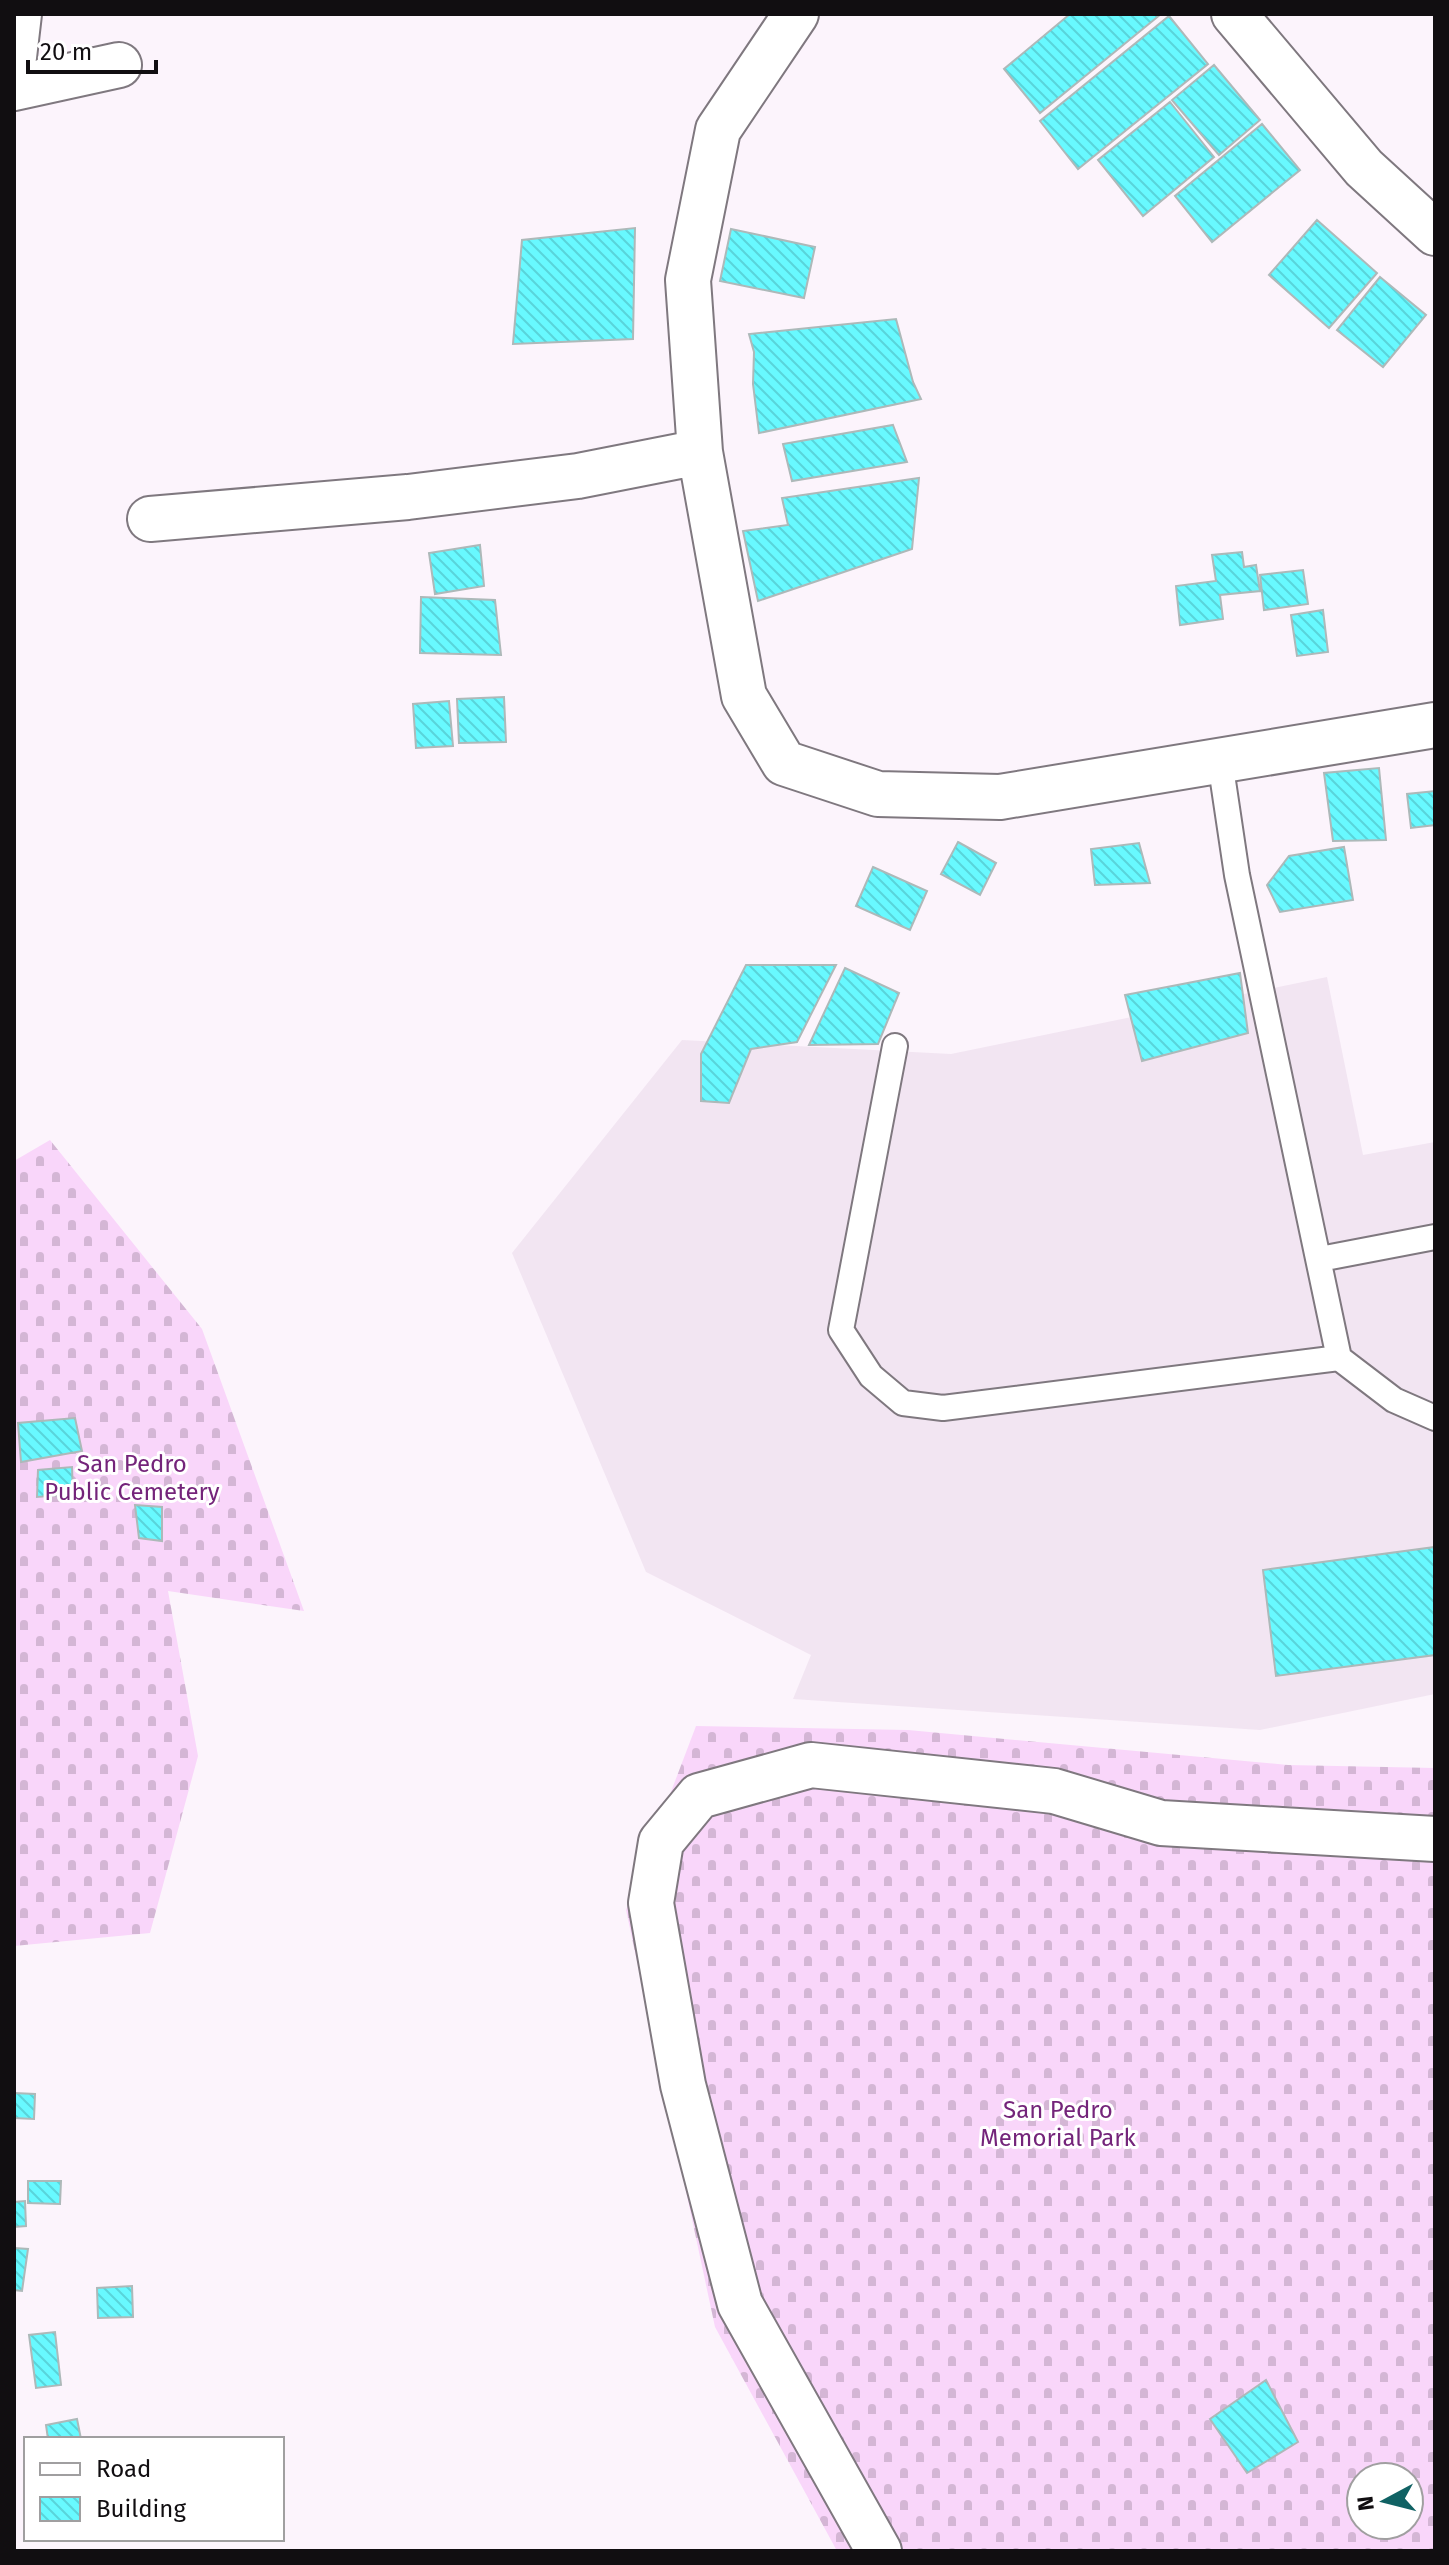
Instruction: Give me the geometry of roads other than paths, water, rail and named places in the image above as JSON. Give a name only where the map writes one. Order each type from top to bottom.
[{"type":"street","points":[[14,57],[19,14]]},
{"type":"street","points":[[796,14],[718,130],[688,280],[700,452],[744,696],[784,763],[878,794],[1000,797],[1435,725]]},
{"type":"street","points":[[1234,14],[1364,168],[1435,233]]},
{"type":"street","points":[[14,88],[119,65]]},
{"type":"street","points":[[150,519],[408,497],[578,476],[700,452]]},
{"type":"street","points":[[879,2551],[740,2304],[683,2085],[651,1903],[661,1842],[699,1796],[811,1765],[1054,1791],[1161,1823],[1435,1839]]},
{"type":"lane","points":[[1220,761],[1237,875],[1339,1358],[1394,1400],[1435,1418]]},
{"type":"lane","points":[[895,1046],[841,1330],[871,1376],[903,1403],[943,1408],[1339,1358]]},
{"type":"lane","points":[[1320,1259],[1435,1237]]},
{"type":"park label","name":"San Pedro Public Cemetery","points":[[132,1478]]},
{"type":"park label","name":"San Pedro Memorial Park","points":[[1058,2124]]}]
